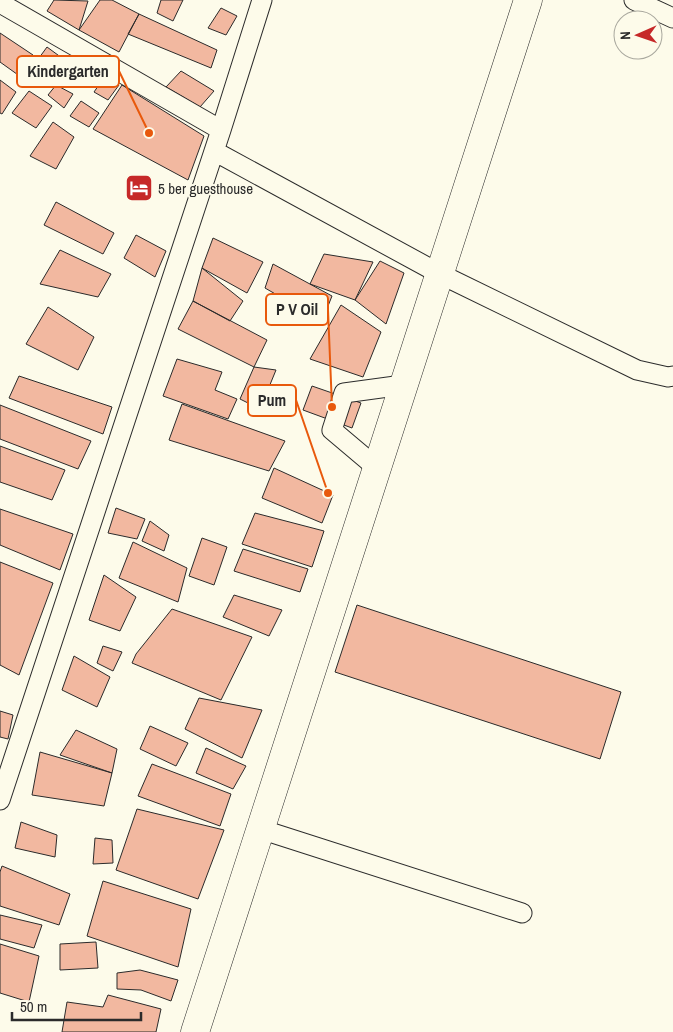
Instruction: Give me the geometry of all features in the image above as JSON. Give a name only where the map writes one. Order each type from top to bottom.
[{"type":"highway","points":[[195,1032],[528,0]]},
{"type":"street","points":[[0,800],[262,0]]},
{"type":"street","points":[[634,0],[673,18]]},
{"type":"street","points":[[0,3],[221,130]]},
{"type":"street","points":[[214,151],[440,274],[637,370],[668,377],[673,376]]},
{"type":"street","points":[[377,468],[332,430],[344,393],[404,385]]},
{"type":"street","points":[[260,829],[522,913]]},
{"type":"building","points":[[54,0],[88,1],[79,30],[47,11]]},
{"type":"building","points":[[100,0],[112,0],[139,14],[119,52],[79,30]]},
{"type":"building","points":[[161,0],[183,0],[173,21],[157,13]]},
{"type":"building","points":[[221,8],[237,16],[226,35],[208,28]]},
{"type":"building","points":[[139,14],[217,50],[211,68],[128,34]]},
{"type":"building","points":[[0,33],[33,55],[21,77],[0,62]]},
{"type":"building","points":[[47,47],[62,58],[56,69],[39,58]]},
{"type":"building","points":[[181,71],[214,91],[200,107],[166,87]]},
{"type":"building","points":[[105,76],[119,85],[108,100],[94,92]]},
{"type":"building","points":[[0,80],[16,92],[2,114],[0,113]]},
{"type":"building","points":[[56,85],[73,94],[64,108],[48,95]]},
{"type":"building","points":[[122,85],[204,136],[188,180],[93,129]]},
{"type":"building","points":[[29,91],[52,106],[36,128],[12,113]]},
{"type":"building","points":[[81,101],[99,113],[89,127],[70,116]]},
{"type":"building","points":[[53,122],[74,137],[56,169],[30,156]]},
{"type":"building","points":[[56,202],[114,233],[103,254],[44,225]]},
{"type":"building","points":[[136,235],[166,251],[155,277],[124,258]]},
{"type":"building","points":[[213,238],[263,262],[247,293],[202,268]]},
{"type":"building","points":[[60,250],[111,274],[98,297],[40,284]]},
{"type":"building","points":[[324,254],[373,262],[355,300],[310,284]]},
{"type":"building","points":[[380,261],[404,273],[386,324],[355,300]]},
{"type":"building","points":[[273,264],[332,296],[322,321],[265,288]]},
{"type":"building","points":[[202,268],[243,301],[230,321],[193,301]]},
{"type":"building","points":[[193,301],[267,340],[254,367],[178,329]]},
{"type":"building","points":[[341,305],[381,332],[363,377],[310,359]]},
{"type":"building","points":[[48,307],[94,337],[78,370],[26,344]]},
{"type":"building","points":[[177,359],[222,372],[215,390],[237,399],[228,419],[163,396]]},
{"type":"building","points":[[254,367],[276,370],[260,409],[240,399]]},
{"type":"building","points":[[19,376],[112,407],[103,434],[9,398]]},
{"type":"building","points":[[312,386],[361,403],[352,428],[303,410]]},
{"type":"building","points":[[182,404],[285,441],[269,471],[169,440]]},
{"type":"building","points":[[0,405],[91,441],[78,469],[0,439]]},
{"type":"building","points":[[0,446],[65,470],[52,500],[0,482]]},
{"type":"building","points":[[274,468],[333,495],[322,523],[262,498]]},
{"type":"building","points":[[116,508],[145,519],[137,539],[108,533]]},
{"type":"building","points":[[0,509],[73,534],[60,570],[0,545]]},
{"type":"building","points":[[255,513],[324,531],[312,567],[242,544]]},
{"type":"building","points":[[150,521],[169,535],[164,551],[142,541]]},
{"type":"building","points":[[202,538],[227,547],[214,585],[189,576]]},
{"type":"building","points":[[133,542],[187,568],[178,602],[119,578]]},
{"type":"building","points":[[243,549],[308,569],[300,592],[234,571]]},
{"type":"building","points":[[0,562],[53,583],[19,675],[0,665]]},
{"type":"building","points":[[104,575],[136,597],[120,631],[89,620]]},
{"type":"building","points":[[234,595],[282,610],[269,636],[223,617]]},
{"type":"building","points":[[357,605],[621,692],[600,759],[335,672]]},
{"type":"building","points":[[172,609],[252,637],[221,700],[132,663],[136,654]]},
{"type":"building","points":[[103,646],[122,652],[113,671],[97,663]]},
{"type":"building","points":[[74,656],[110,677],[97,707],[62,690]]},
{"type":"building","points":[[199,698],[262,710],[242,758],[185,729]]},
{"type":"building","points":[[0,711],[13,715],[8,739],[0,737]]},
{"type":"building","points":[[150,726],[188,743],[176,766],[140,749]]},
{"type":"building","points":[[76,730],[117,749],[112,773],[60,755]]},
{"type":"building","points":[[206,748],[246,766],[233,789],[196,773]]},
{"type":"building","points":[[40,752],[112,773],[104,806],[32,795]]},
{"type":"building","points":[[152,764],[231,794],[220,826],[138,796]]},
{"type":"building","points":[[137,809],[224,830],[198,899],[116,870]]},
{"type":"building","points":[[21,822],[57,835],[55,857],[15,848]]},
{"type":"building","points":[[95,838],[112,840],[113,863],[93,864]]},
{"type":"building","points":[[2,866],[70,894],[59,925],[0,906],[0,872]]},
{"type":"building","points":[[103,881],[191,909],[178,967],[87,936]]},
{"type":"building","points":[[0,915],[42,925],[34,948],[0,939]]},
{"type":"building","points":[[96,942],[98,968],[60,970],[60,944]]},
{"type":"building","points":[[0,944],[39,956],[29,1002],[0,993]]},
{"type":"building","points":[[140,970],[178,980],[171,1001],[141,990],[117,989],[117,973]]},
{"type":"building","points":[[108,995],[161,1009],[156,1032],[62,1032],[67,1002],[103,1007]]},
{"type":"place","name":"Kindergarten","points":[[149,133]]},
{"type":"place","name":"5 ber guesthouse","points":[[139,188]]},
{"type":"place","name":"P V Oil","points":[[332,407]]},
{"type":"place","name":"Pum","points":[[328,493]]}]
